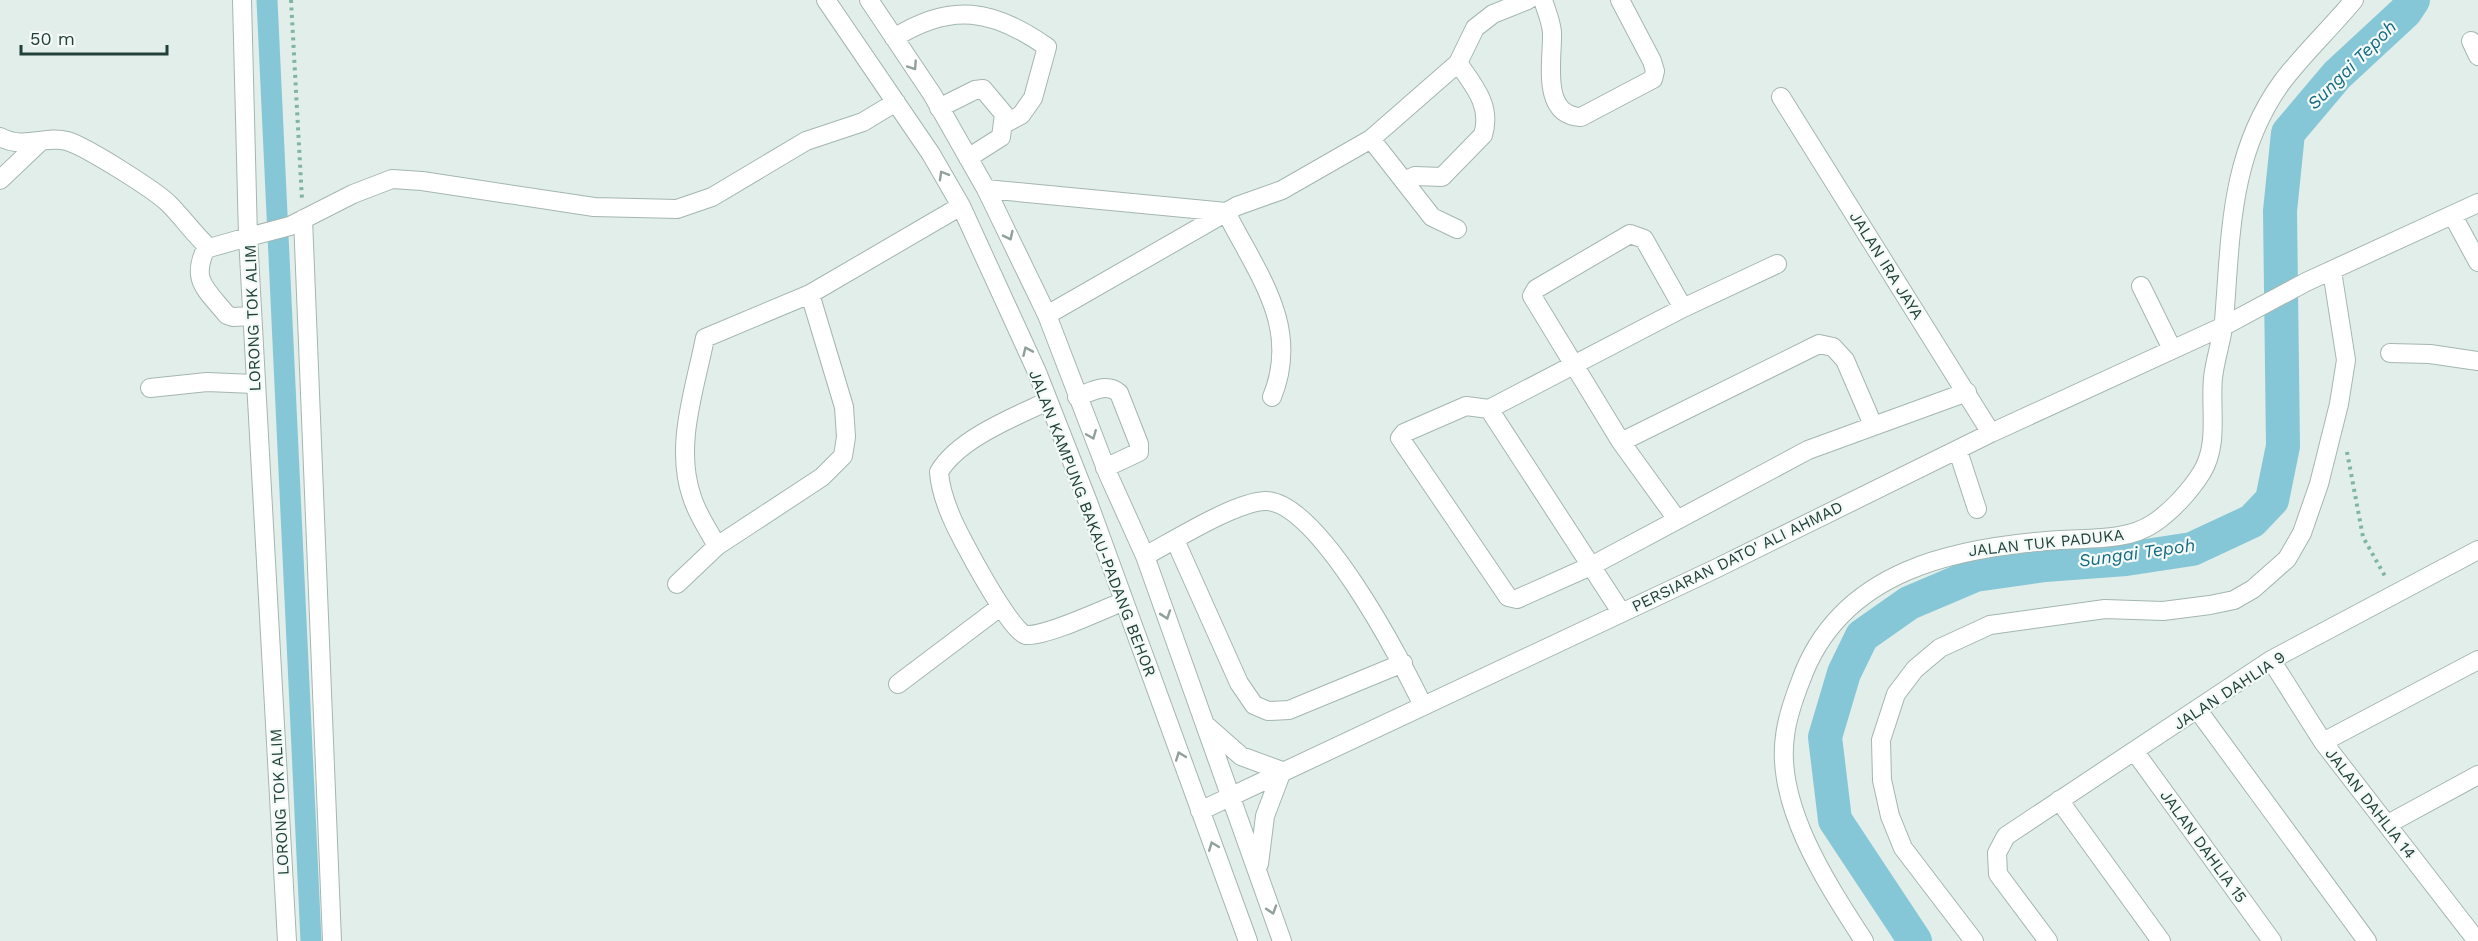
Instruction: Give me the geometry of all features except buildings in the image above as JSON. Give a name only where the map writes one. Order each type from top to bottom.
[{"type":"street","points":[[0,137],[22,143],[39,143],[57,139],[70,142],[101,159],[168,203],[207,246],[217,247],[255,235],[242,0]]},
{"type":"street","name":"JALAN KAMPUNG BAKAU-PADANG BEHOR","points":[[826,0],[896,102],[961,206],[1048,402],[1088,502],[1122,602],[1248,941]]},
{"type":"street","name":"JALAN KAMPUNG BAKAU-PADANG BEHOR","points":[[869,0],[939,108],[986,189],[1047,315],[1105,468],[1145,556],[1282,941]]},
{"type":"street","points":[[1047,315],[1226,213],[1282,190],[1371,139],[1458,63],[1475,28],[1493,14],[1528,0]]},
{"type":"street","points":[[1543,0],[1552,28],[1551,88],[1561,112],[1569,117],[1581,117],[1653,79],[1655,71],[1652,61],[1620,0]]},
{"type":"street","name":"JALAN TUK PADUKA","points":[[1864,941],[1826,882],[1807,841],[1785,778],[1784,738],[1791,707],[1811,657],[1857,601],[1885,581],[1956,552],[2114,537],[2153,524],[2188,490],[2209,458],[2213,377],[2224,326],[2231,218],[2244,153],[2281,84],[2354,0]]},
{"type":"street","points":[[894,38],[914,26],[946,15],[976,13],[1035,39],[1047,47],[1033,98],[1021,115],[1004,124]]},
{"type":"street","points":[[1404,181],[1415,176],[1442,177],[1483,135],[1486,114],[1483,99],[1458,63]]},
{"type":"street","points":[[939,108],[975,90],[983,89],[1004,114],[1001,137],[968,158]]},
{"type":"street","name":"JALAN IRA JAYA","points":[[1781,97],[1967,392],[1991,434]]},
{"type":"street","name":"LORONG TOK ALIM","points":[[287,941],[254,384],[251,316],[255,235],[296,222],[392,179],[422,181],[594,207],[676,209],[712,197],[806,141],[864,122],[896,102]]},
{"type":"street","points":[[1371,139],[1432,217],[1457,229]]},
{"type":"street","points":[[0,180],[39,143]]},
{"type":"street","points":[[986,189],[1226,213]]},
{"type":"street","name":"PERSIARAN DATO' ALI AHMAD","points":[[1200,811],[1991,434],[2224,326],[2241,314],[2307,282],[2478,203]]},
{"type":"street","points":[[717,546],[692,498],[685,464],[687,427],[705,338],[810,294],[961,206]]},
{"type":"street","points":[[1226,213],[1270,293],[1281,326],[1283,362],[1272,397]]},
{"type":"street","points":[[2453,216],[2478,262]]},
{"type":"street","points":[[296,222],[332,941]]},
{"type":"street","points":[[1676,518],[1621,442],[1532,296],[1536,289],[1630,234],[1644,239],[1683,308]]},
{"type":"street","points":[[207,246],[198,262],[197,272],[201,283],[227,315],[251,316]]},
{"type":"street","points":[[1778,264],[1683,308],[1489,409],[1466,406],[1404,433],[1400,438],[1508,597],[1517,598],[1593,565],[1676,518],[1808,450],[1967,392]]},
{"type":"street","points":[[1974,941],[1903,848],[1890,816],[1882,780],[1881,740],[1896,693],[1915,669],[1940,648],[1990,625],[2105,609],[2163,610],[2234,600],[2253,589],[2287,559],[2302,533],[2319,484],[2339,404],[2346,360],[2332,271]]},
{"type":"street","points":[[2141,286],[2172,349]]},
{"type":"street","points":[[677,584],[717,546],[822,477],[843,456],[846,437],[844,407],[810,294]]},
{"type":"street","points":[[1621,442],[1819,344],[1833,347],[1845,360],[1873,425]]},
{"type":"street","points":[[2390,353],[2430,354],[2478,361]]},
{"type":"street","points":[[150,388],[207,382],[254,384]]},
{"type":"street","points":[[1077,397],[1105,387],[1119,393],[1139,444],[1139,452],[1105,468]]},
{"type":"street","points":[[1048,402],[1001,423],[947,459],[939,471],[951,518],[1000,607],[1017,631],[1027,635],[1065,625],[1122,602]]},
{"type":"street","points":[[1489,409],[1593,565],[1621,612]]},
{"type":"street","points":[[1958,451],[1977,509]]},
{"type":"street","points":[[1145,556],[1244,505],[1265,501],[1289,507],[1320,538],[1357,588],[1403,663],[1423,705]]},
{"type":"street","points":[[1175,540],[1239,682],[1254,705],[1268,711],[1289,710],[1403,663]]},
{"type":"street","name":"JALAN DAHLIA 9","points":[[2048,941],[1998,874],[1997,853],[2006,836],[2271,660],[2478,550]]},
{"type":"street","points":[[898,684],[1000,607]]},
{"type":"street","name":"JALAN DAHLIA 14","points":[[2271,660],[2323,742],[2477,941]]},
{"type":"street","points":[[2323,742],[2478,660]]},
{"type":"street","points":[[2197,709],[2367,941]]},
{"type":"street","points":[[1203,722],[1241,756],[1282,771],[1265,816],[1258,869]]},
{"type":"street","name":"JALAN DAHLIA 15","points":[[2135,752],[2272,941]]},
{"type":"street","points":[[2388,824],[2478,775]]},
{"type":"street","points":[[2059,800],[2161,941]]},
{"type":"path","points":[[291,0],[296,222]]},
{"type":"path","points":[[2346,448],[2363,537],[2395,594]]},
{"type":"waterway","points":[[267,0],[311,941]]},
{"type":"waterway","name":"Sungai Tepoh","points":[[1915,941],[1835,820],[1825,737],[1844,673],[1862,636],[1909,603],[1975,575],[2045,565],[2126,559],[2192,549],[2252,521],[2272,500],[2283,446],[2280,211],[2288,133],[2337,75],[2405,12],[2413,0]]}]
